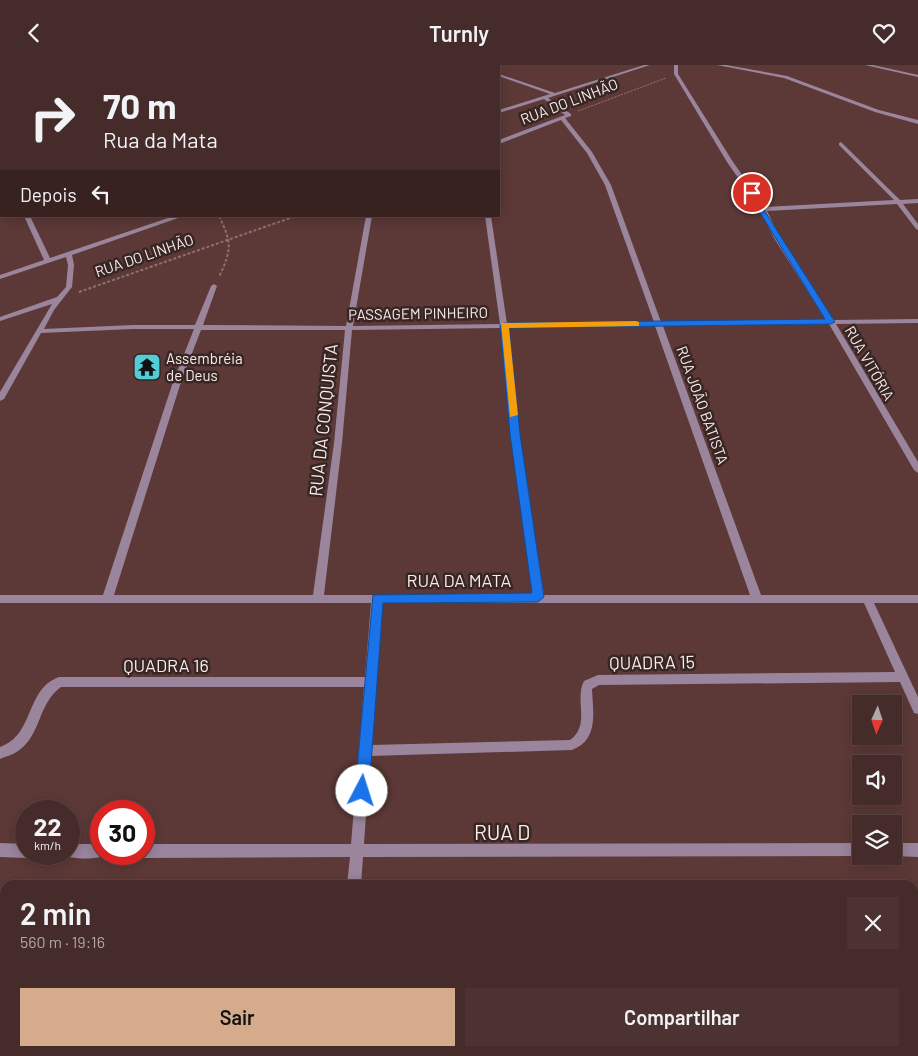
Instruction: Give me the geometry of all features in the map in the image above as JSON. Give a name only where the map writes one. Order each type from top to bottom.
[{"type":"street","name":"RUA DO LINHÃO","points":[[500,112],[648,65]]},
{"type":"street","points":[[676,65],[676,75]]},
{"type":"street","points":[[719,65],[785,77],[877,111],[918,122]]},
{"type":"street","points":[[867,65],[918,77]]},
{"type":"street","points":[[500,75],[554,94]]},
{"type":"street","name":"RUA VITÓRIA","points":[[676,75],[730,162],[762,209],[777,238],[831,322],[918,470]]},
{"type":"street","name":"RUA JOÃO BATISTA","points":[[544,97],[565,116],[590,152],[608,185],[660,324],[757,599]]},
{"type":"street","name":"RUA DO LINHÃO","points":[[500,142],[565,116]]},
{"type":"street","points":[[841,144],[898,201],[918,228]]},
{"type":"street","points":[[762,209],[918,201]]},
{"type":"street","points":[[27,217],[48,261]]},
{"type":"street","name":"RUA DO LINHÃO","points":[[0,277],[178,217]]},
{"type":"street","name":"RUA DA CONQUISTA","points":[[318,599],[338,443],[349,328],[369,217]]},
{"type":"street","points":[[488,217],[504,325],[515,434],[538,597]]},
{"type":"street","points":[[0,399],[51,309],[66,293],[71,279],[72,265],[68,254]]},
{"type":"street","points":[[107,599],[177,382],[214,287]]},
{"type":"street","points":[[0,319],[60,299]]},
{"type":"street","name":"PASSAGEM PINHEIRO","points":[[39,331],[198,327],[349,328],[918,321]]},
{"type":"street","name":"RUA DA MATA","points":[[0,599],[538,597],[918,599]]},
{"type":"street","points":[[354,880],[377,598]]},
{"type":"street","points":[[868,599],[918,709]]},
{"type":"street","name":"QUADRA 15","points":[[365,751],[572,745],[584,736],[587,729],[586,689],[588,684],[598,680],[904,677]]},
{"type":"street","name":"QUADRA 16","points":[[0,753],[11,751],[22,743],[46,692],[59,682],[371,682]]},
{"type":"street","points":[[0,850],[15,851]]},
{"type":"street","name":"RUA D","points":[[155,851],[852,850]]},
{"type":"street","points":[[902,850],[918,850]]},
{"type":"path","name":"RUA DO LINHÃO","points":[[565,116],[676,75]]},
{"type":"path","points":[[214,287],[226,262],[230,239],[219,217]]},
{"type":"path","name":"RUA DO LINHÃO","points":[[60,299],[293,217]]},
{"type":"slow traffic","points":[[513,415],[504,325],[636,324]]},
{"type":"place","name":"Assembréia de Deus","points":[[147,367]]},
{"type":"route","points":[[362,791],[377,598],[538,597],[515,434],[504,325],[831,322],[777,238],[752,193]]}]
